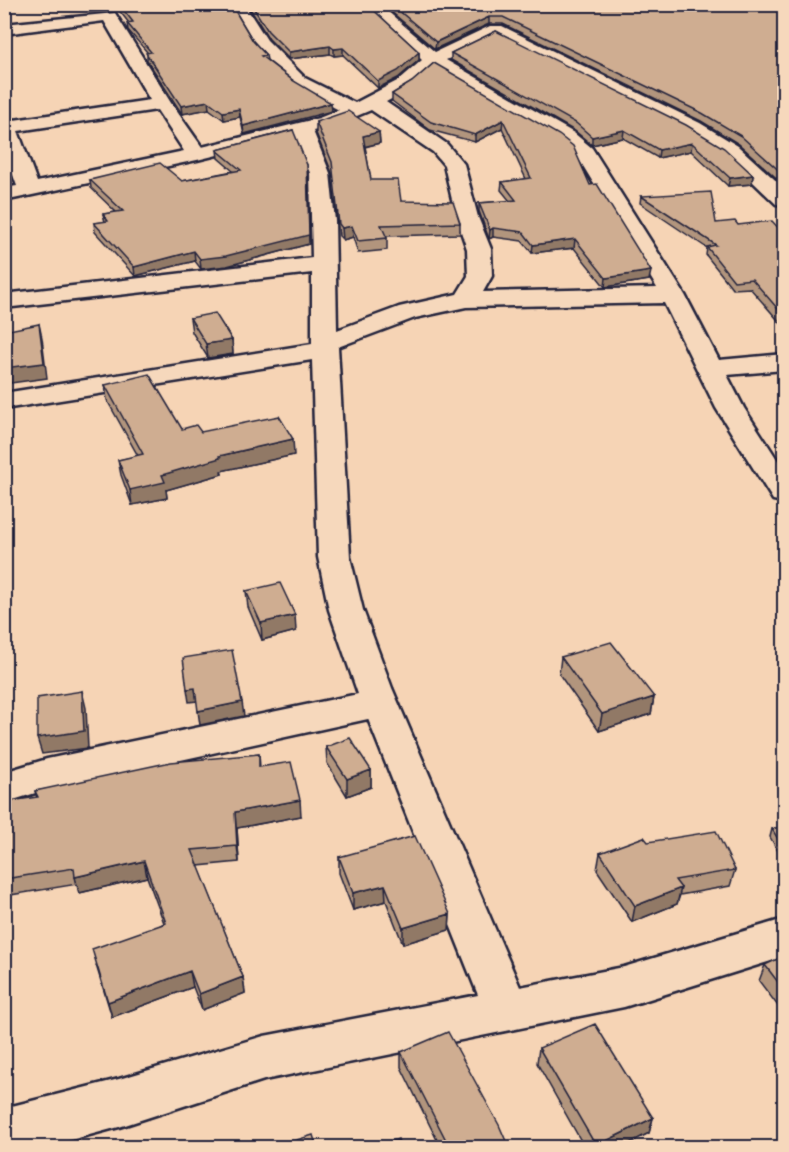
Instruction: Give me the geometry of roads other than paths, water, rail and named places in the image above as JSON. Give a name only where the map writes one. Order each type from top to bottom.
[{"type":"street","points":[[236,4],[261,43],[299,82],[364,106],[440,148],[454,164],[467,217],[479,249],[480,276],[466,300]]},
{"type":"street","points":[[369,4],[433,60],[567,137],[585,152],[673,295],[709,369],[784,493]]},
{"type":"street","points":[[4,29],[106,10],[132,49],[162,104],[197,154]]},
{"type":"street","points":[[4,195],[302,129],[364,106],[405,84],[433,60],[496,30],[693,127],[732,150],[784,199]]},
{"type":"street","points":[[29,190],[6,124],[162,104]]},
{"type":"street","points":[[302,129],[320,173],[326,264],[325,347],[334,557],[349,622],[380,703],[507,1010]]},
{"type":"street","points":[[4,301],[326,264]]},
{"type":"street","points":[[4,401],[325,347],[408,312],[466,300],[673,295]]},
{"type":"street","points":[[709,369],[784,362]]},
{"type":"street","points":[[4,788],[47,774],[380,703]]},
{"type":"street","points":[[4,1133],[119,1104],[264,1058],[624,987],[784,938]]}]
